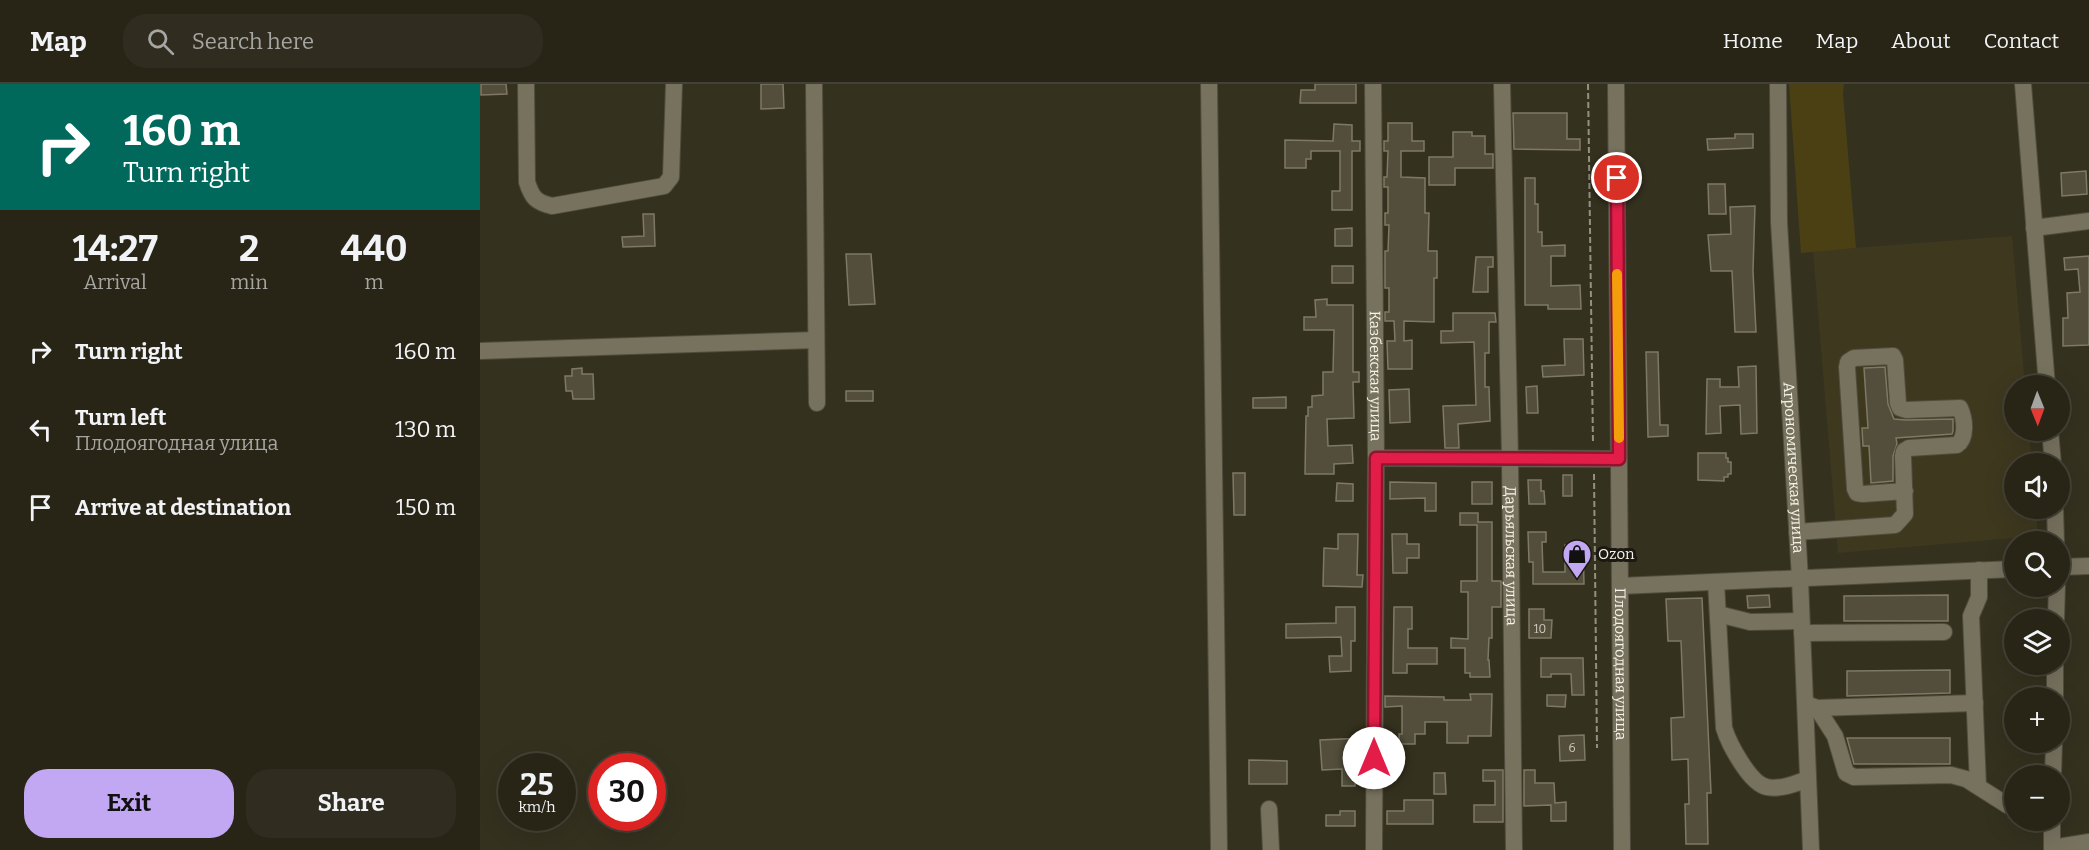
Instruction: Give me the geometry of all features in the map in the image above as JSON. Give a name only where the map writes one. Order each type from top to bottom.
[{"type":"street","points":[[526,84],[528,182],[531,196],[538,203],[552,206],[664,186],[668,183],[671,177],[674,84]]},
{"type":"street","points":[[814,84],[817,403]]},
{"type":"street","points":[[1209,84],[1219,850]]},
{"type":"street","name":"Казбекская улица","points":[[1372,84],[1376,458],[1374,850]]},
{"type":"street","name":"Дарьяльская улица","points":[[1503,84],[1514,850]]},
{"type":"street","name":"Плодоягодная улица","points":[[1616,84],[1622,850]]},
{"type":"street","name":"Агрономическая улица","points":[[1778,84],[1779,222],[1802,627],[1811,706],[1808,778],[1811,850]]},
{"type":"street","points":[[2023,84],[2046,375]]},
{"type":"street","points":[[2034,228],[2089,221]]},
{"type":"street","points":[[480,351],[816,340]]},
{"type":"street","points":[[1797,532],[1895,525],[1905,514],[1905,491],[1904,451],[1909,448],[1957,445],[1961,443],[1964,436],[1960,408],[1906,410],[1900,408],[1893,356],[1854,358],[1848,362],[1847,367],[1855,489],[1857,493],[1863,495],[1905,491]]},
{"type":"street","points":[[1376,458],[1619,459]]},
{"type":"street","points":[[2070,567],[2089,566]]},
{"type":"street","points":[[1620,586],[2004,569]]},
{"type":"street","points":[[1978,786],[1971,616],[1979,597],[1979,570]]},
{"type":"street","points":[[1716,582],[1724,728],[1727,740],[1753,778],[1760,784],[1767,787],[1779,787],[1808,778]]},
{"type":"street","points":[[1718,614],[1750,622],[1802,627],[1944,632]]},
{"type":"street","points":[[1811,706],[1975,703]]},
{"type":"street","points":[[1811,706],[1835,736],[1846,773],[1854,777],[1951,775],[1966,779],[2004,803]]},
{"type":"street","points":[[1269,809],[1271,850]]},
{"type":"street","points":[[2052,831],[2052,849],[2089,842]]},
{"type":"path","points":[[1588,84],[1597,748]]},
{"type":"shaded area","points":[[1789,84],[1844,84],[1856,248],[1801,253]]},
{"type":"shaded area","points":[[2012,236],[2024,375],[2004,375],[2004,441],[2030,441],[2031,453],[2004,453],[2004,519],[2037,519],[2038,531],[2004,531],[2004,539],[1838,553],[1813,251]]},
{"type":"building","points":[[481,84],[506,84],[507,94],[481,95]]},
{"type":"building","points":[[761,84],[783,84],[784,108],[761,109]]},
{"type":"building","points":[[1315,84],[1356,84],[1356,103],[1300,103],[1301,90],[1315,90]]},
{"type":"building","points":[[1513,113],[1567,113],[1567,139],[1580,139],[1580,150],[1514,149]]},
{"type":"building","points":[[1388,123],[1412,123],[1412,141],[1424,141],[1424,151],[1401,151],[1401,177],[1425,178],[1425,213],[1429,213],[1428,251],[1437,251],[1437,278],[1434,278],[1434,322],[1404,321],[1404,341],[1412,340],[1412,369],[1388,369],[1387,341],[1395,341],[1394,321],[1385,321],[1385,312],[1389,312],[1389,288],[1385,288],[1385,251],[1388,251],[1389,225],[1385,225],[1385,213],[1388,213],[1388,187],[1384,187],[1384,177],[1387,177],[1388,151],[1384,151],[1384,141],[1388,141]]},
{"type":"building","points":[[1334,124],[1352,125],[1352,141],[1360,141],[1360,151],[1352,151],[1352,210],[1332,210],[1332,191],[1340,191],[1340,151],[1311,151],[1311,159],[1306,159],[1306,168],[1285,168],[1285,140],[1333,141]]},
{"type":"building","points":[[1453,132],[1472,132],[1472,136],[1485,136],[1485,154],[1493,154],[1493,168],[1455,168],[1455,185],[1429,185],[1429,157],[1453,157]]},
{"type":"building","points":[[1735,134],[1753,134],[1753,148],[1708,150],[1707,139],[1735,138]]},
{"type":"building","points":[[2086,171],[2087,194],[2062,196],[2061,173]]},
{"type":"building","points":[[1525,178],[1535,178],[1535,204],[1538,204],[1538,232],[1542,232],[1542,246],[1565,245],[1565,256],[1551,256],[1551,286],[1580,285],[1581,309],[1548,309],[1548,305],[1525,305]]},
{"type":"building","points":[[1708,184],[1725,184],[1726,214],[1709,214]]},
{"type":"building","points":[[1755,206],[1753,271],[1756,332],[1735,332],[1732,271],[1711,271],[1708,235],[1731,234],[1730,207]]},
{"type":"building","points":[[643,214],[654,214],[655,246],[623,247],[622,237],[644,236]]},
{"type":"building","points":[[1352,228],[1352,246],[1335,246],[1335,229]]},
{"type":"building","points":[[846,254],[871,254],[875,304],[849,305]]},
{"type":"building","points":[[2089,256],[2089,345],[2063,346],[2063,318],[2068,318],[2067,293],[2080,292],[2078,269],[2065,270],[2064,258]]},
{"type":"building","points":[[1476,257],[1493,257],[1493,267],[1488,267],[1488,292],[1473,292]]},
{"type":"building","points":[[1332,266],[1353,266],[1353,283],[1332,283]]},
{"type":"building","points":[[1327,299],[1327,305],[1353,305],[1353,372],[1359,372],[1359,382],[1353,382],[1354,418],[1327,419],[1328,446],[1352,445],[1353,463],[1334,464],[1334,474],[1305,474],[1306,416],[1308,416],[1308,407],[1312,407],[1312,396],[1323,395],[1323,372],[1333,372],[1334,330],[1304,330],[1304,317],[1316,317],[1315,300]]},
{"type":"building","points":[[1453,313],[1495,313],[1496,322],[1489,322],[1489,353],[1485,353],[1485,387],[1489,387],[1490,421],[1458,424],[1459,448],[1445,448],[1443,406],[1476,405],[1474,342],[1441,343],[1441,331],[1453,331]]},
{"type":"building","points":[[1564,339],[1583,339],[1584,375],[1543,377],[1542,366],[1565,365]]},
{"type":"building","points":[[1646,352],[1658,352],[1660,425],[1668,425],[1668,436],[1648,437]]},
{"type":"building","points":[[1756,366],[1757,433],[1741,434],[1740,405],[1720,406],[1721,433],[1706,434],[1707,379],[1720,379],[1720,387],[1739,387],[1738,367]]},
{"type":"building","points":[[1885,367],[1888,404],[1894,419],[1953,419],[1953,431],[1952,434],[1896,438],[1893,481],[1871,483],[1869,446],[1863,446],[1862,428],[1868,428],[1864,368]]},
{"type":"building","points":[[582,368],[582,374],[593,374],[594,399],[573,399],[572,391],[566,391],[565,376],[572,376],[572,369]]},
{"type":"building","points":[[1537,386],[1538,413],[1527,413],[1526,387]]},
{"type":"building","points":[[1409,389],[1410,422],[1390,423],[1389,390]]},
{"type":"building","points":[[846,391],[873,391],[873,401],[846,401]]},
{"type":"building","points":[[1286,397],[1286,408],[1253,408],[1253,398]]},
{"type":"building","points":[[1698,453],[1726,453],[1728,462],[1731,462],[1731,474],[1724,477],[1724,481],[1698,480]]},
{"type":"building","points":[[1233,473],[1245,473],[1245,515],[1234,515]]},
{"type":"building","points":[[1563,475],[1572,475],[1572,496],[1563,496]]},
{"type":"building","points":[[1528,480],[1541,480],[1541,491],[1544,491],[1545,504],[1529,504]]},
{"type":"building","points":[[1390,482],[1436,483],[1436,511],[1425,511],[1425,498],[1390,499]]},
{"type":"building","points":[[1472,482],[1492,482],[1492,504],[1472,504]]},
{"type":"building","points":[[1337,483],[1353,484],[1353,501],[1336,501]]},
{"type":"building","points":[[1460,513],[1478,513],[1478,522],[1492,522],[1492,581],[1501,581],[1501,607],[1492,607],[1492,638],[1489,638],[1488,660],[1490,677],[1470,677],[1470,673],[1465,673],[1465,648],[1451,648],[1451,638],[1468,639],[1468,592],[1461,592],[1461,581],[1477,581],[1477,525],[1460,525]]},
{"type":"building","points":[[1528,532],[1546,532],[1546,542],[1542,542],[1543,572],[1565,572],[1565,545],[1583,545],[1584,584],[1533,584],[1533,562],[1529,562]]},
{"type":"building","points":[[1338,534],[1358,534],[1357,575],[1363,575],[1362,587],[1323,586],[1324,548],[1338,549]]},
{"type":"building","points":[[1392,534],[1407,534],[1407,544],[1419,544],[1419,558],[1407,558],[1407,573],[1393,573]]},
{"type":"building","points":[[1769,595],[1770,607],[1748,608],[1747,596]]},
{"type":"building","points":[[1948,595],[1948,621],[1844,621],[1844,596]]},
{"type":"building","points":[[1702,598],[1711,793],[1707,793],[1708,844],[1686,844],[1685,804],[1689,804],[1688,759],[1672,760],[1671,718],[1684,717],[1681,641],[1668,641],[1666,599]]},
{"type":"building","points":[[1336,607],[1355,607],[1355,641],[1351,641],[1351,671],[1330,672],[1329,656],[1342,656],[1341,637],[1286,638],[1286,624],[1336,623]]},
{"type":"building","points":[[1394,607],[1412,607],[1412,629],[1408,629],[1408,648],[1437,648],[1437,664],[1407,664],[1407,673],[1393,673]]},
{"type":"building","points":[[1529,609],[1544,609],[1544,620],[1552,620],[1551,638],[1529,638]]},
{"type":"building","points":[[1541,658],[1583,658],[1584,695],[1572,695],[1571,674],[1551,674],[1551,677],[1541,677]]},
{"type":"building","points":[[1950,670],[1950,693],[1847,696],[1847,671]]},
{"type":"building","points":[[1470,694],[1492,694],[1491,736],[1468,736],[1468,743],[1447,743],[1447,722],[1425,722],[1425,734],[1415,734],[1415,744],[1399,744],[1399,734],[1402,734],[1402,706],[1385,707],[1385,696],[1471,700]]},
{"type":"building","points":[[1547,695],[1566,695],[1565,707],[1547,706]]},
{"type":"building","points":[[1584,735],[1585,760],[1560,761],[1559,736]]},
{"type":"building","points":[[1363,738],[1364,759],[1355,759],[1355,786],[1342,786],[1342,769],[1322,770],[1320,740]]},
{"type":"building","points":[[1847,738],[1950,738],[1950,764],[1854,764]]},
{"type":"building","points":[[1249,760],[1287,761],[1287,784],[1249,784]]},
{"type":"building","points":[[1483,770],[1503,770],[1503,822],[1474,822],[1474,805],[1495,805],[1495,781],[1483,781]]},
{"type":"building","points":[[1524,770],[1535,770],[1535,783],[1554,783],[1555,803],[1566,802],[1566,821],[1551,821],[1551,805],[1524,806]]},
{"type":"building","points":[[1434,773],[1445,773],[1446,794],[1434,794]]},
{"type":"building","points":[[1404,800],[1433,800],[1433,824],[1387,824],[1387,811],[1404,811]]},
{"type":"building","points":[[1340,811],[1355,811],[1355,826],[1326,826],[1326,815],[1340,815]]},
{"type":"slow traffic","points":[[1617,274],[1619,438]]},
{"type":"place","name":"Ozon","points":[[1577,580]]},
{"type":"route","points":[[1374,758],[1376,458],[1619,459],[1617,178]]}]
